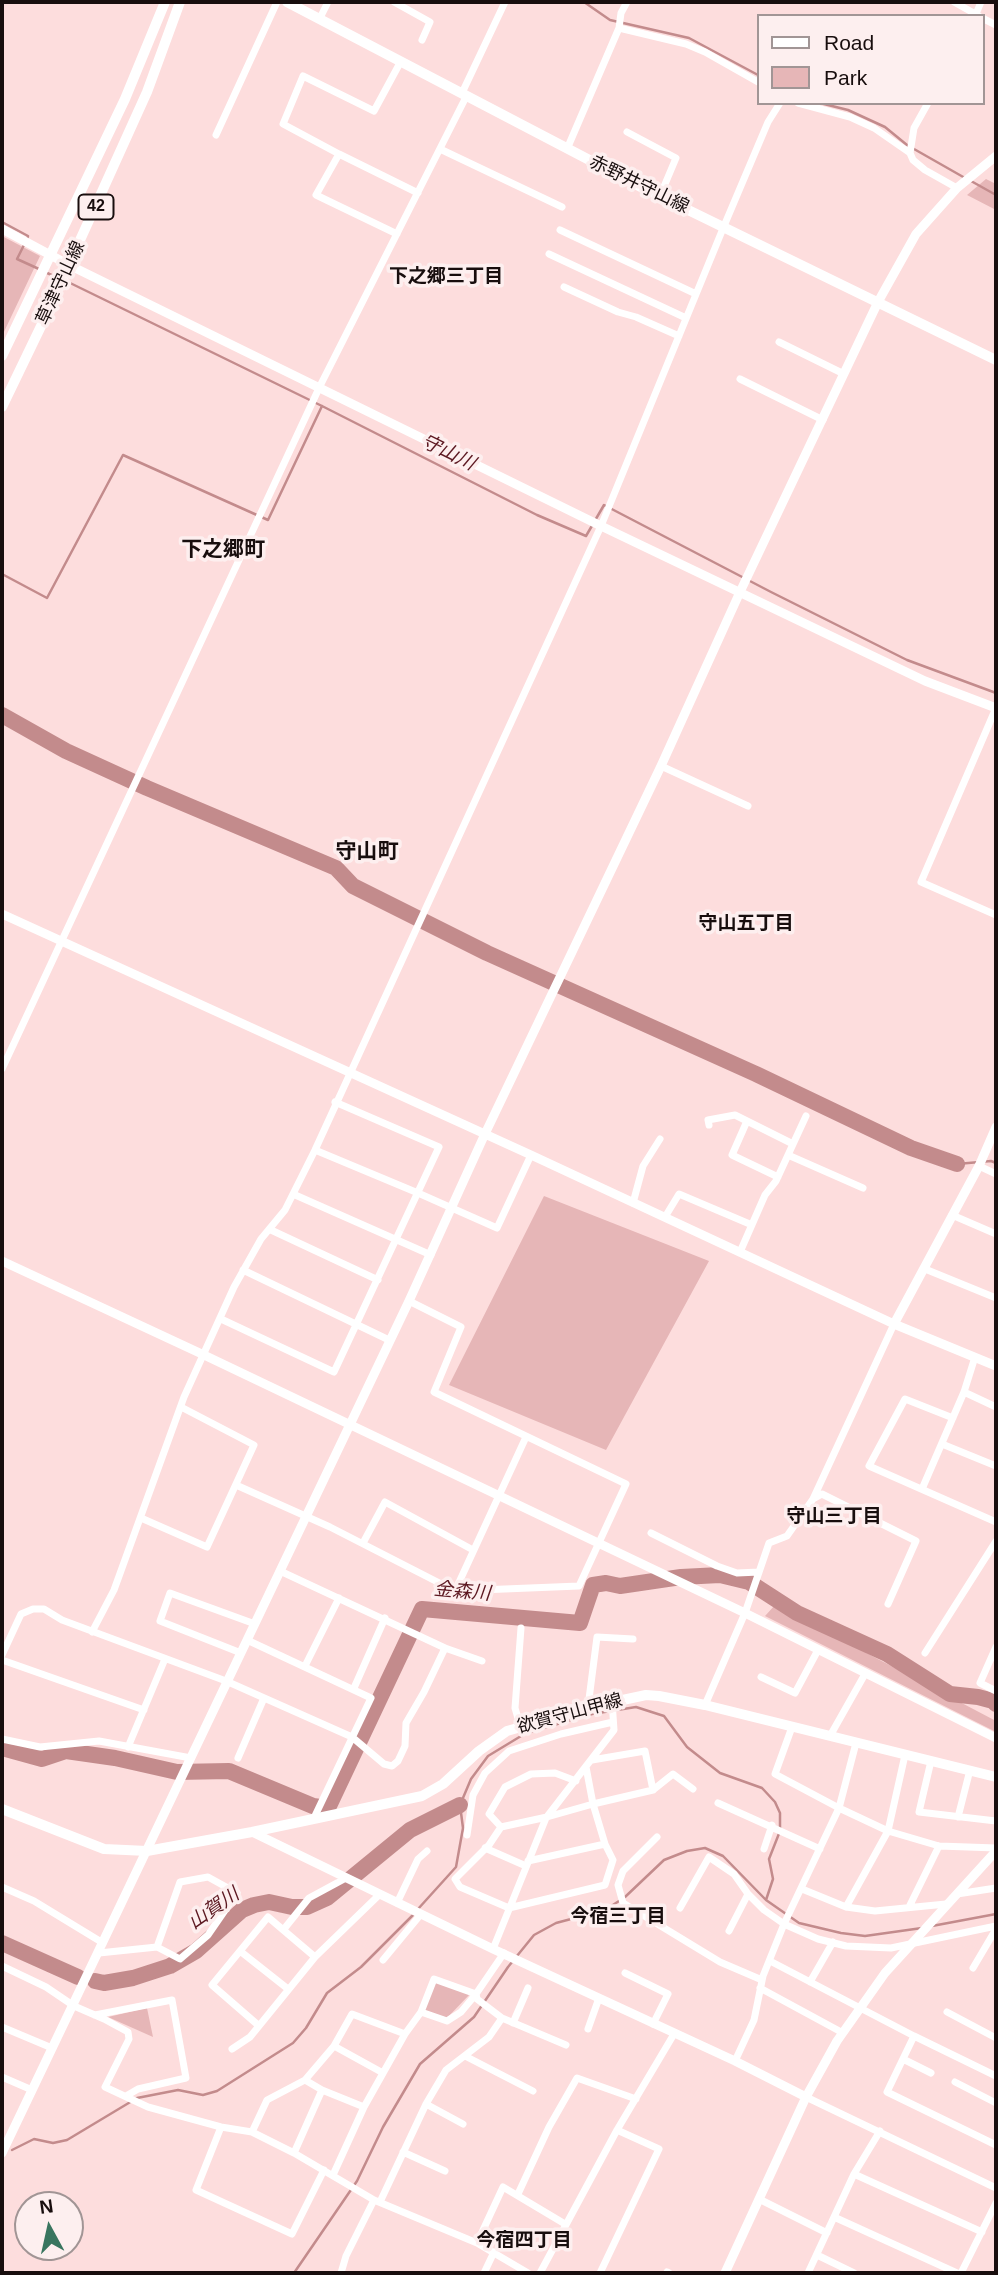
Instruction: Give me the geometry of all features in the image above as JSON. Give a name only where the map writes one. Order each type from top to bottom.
[{"type":"main road","name":"草津守山線","points":[[2,356],[125,99],[165,2]]},
{"type":"main road","name":"草津守山線","points":[[2,407],[147,92],[180,2]]},
{"type":"main road","name":"赤野井守山線","points":[[287,2],[660,196],[996,360]]},
{"type":"main road","name":"欲賀守山甲線","points":[[2,1809],[104,1849],[146,1851],[313,1820],[422,1796],[443,1784],[492,1740],[520,1725],[646,1695],[705,1705],[996,1777]]},
{"type":"street","points":[[216,135],[277,2]]},
{"type":"street","points":[[320,18],[328,2]]},
{"type":"street","points":[[394,2],[430,22],[422,40]]},
{"type":"street","points":[[2,1069],[320,386],[440,149],[505,2]]},
{"type":"street","points":[[567,149],[619,28],[621,13],[627,2]]},
{"type":"street","points":[[957,4],[975,14]]},
{"type":"street","points":[[619,28],[686,44],[757,81]]},
{"type":"street","points":[[401,61],[374,111],[303,76],[283,124],[418,193]]},
{"type":"street","points":[[92,1632],[114,1590],[181,1407],[233,1287],[261,1239],[271,1230],[293,1194],[315,1150],[601,526],[724,226],[768,122],[779,105]]},
{"type":"street","points":[[811,105],[831,108],[911,149]]},
{"type":"street","points":[[927,105],[914,128],[911,149],[913,160],[957,188]]},
{"type":"street","points":[[627,132],[676,158],[660,196]]},
{"type":"street","points":[[440,149],[562,207]]},
{"type":"street","points":[[339,154],[316,195],[397,234]]},
{"type":"street","points":[[2,2153],[409,1301],[484,1136],[878,302],[916,234],[957,188],[996,156]]},
{"type":"street","points":[[2,229],[69,265],[601,526],[925,681],[996,708],[921,882],[996,915]]},
{"type":"street","points":[[559,230],[696,294]]},
{"type":"street","points":[[549,254],[687,318]]},
{"type":"street","points":[[564,286],[618,312],[679,336]]},
{"type":"street","points":[[779,342],[844,374]]},
{"type":"street","points":[[740,379],[823,419]]},
{"type":"street","points":[[661,766],[748,806]]},
{"type":"street","points":[[2,914],[894,1324],[996,1366]]},
{"type":"street","points":[[221,1319],[334,1372],[439,1147],[335,1102]]},
{"type":"street","points":[[709,1125],[708,1120],[735,1115],[793,1144]]},
{"type":"street","points":[[740,1252],[765,1195],[778,1177],[806,1116]]},
{"type":"street","points":[[747,1121],[732,1154],[778,1177]]},
{"type":"street","points":[[705,1705],[745,1613],[769,1543],[787,1536],[813,1499],[894,1324],[979,1166],[996,1126]]},
{"type":"street","points":[[633,1203],[643,1166],[660,1139]]},
{"type":"street","points":[[315,1150],[497,1228],[531,1155]]},
{"type":"street","points":[[788,1155],[863,1188]]},
{"type":"street","points":[[979,1166],[996,1174]]},
{"type":"street","points":[[293,1194],[430,1255]]},
{"type":"street","points":[[664,1217],[679,1194],[752,1225]]},
{"type":"street","points":[[952,1215],[996,1234]]},
{"type":"street","points":[[271,1230],[378,1280]]},
{"type":"street","points":[[2,1261],[745,1613],[996,1738]]},
{"type":"street","points":[[925,1269],[996,1298]]},
{"type":"street","points":[[243,1270],[389,1340]]},
{"type":"street","points":[[236,1485],[363,1543],[455,1591],[579,1586],[626,1484],[434,1392],[461,1327],[409,1301]]},
{"type":"street","points":[[922,1489],[964,1392],[975,1357]]},
{"type":"street","points":[[964,1392],[996,1407]]},
{"type":"street","points":[[953,1418],[905,1399],[869,1466],[996,1522]]},
{"type":"street","points":[[141,1518],[207,1547],[254,1446],[181,1407]]},
{"type":"street","points":[[455,1591],[526,1437]]},
{"type":"street","points":[[942,1444],[996,1466]]},
{"type":"street","points":[[813,1499],[822,1494],[916,1541],[888,1604]]},
{"type":"street","points":[[363,1543],[385,1502],[473,1550]]},
{"type":"street","points":[[652,1534],[717,1566],[737,1573],[759,1572]]},
{"type":"street","points":[[925,1653],[996,1541]]},
{"type":"street","points":[[280,1571],[445,1647],[482,1661]]},
{"type":"street","points":[[241,1653],[160,1621],[170,1593],[255,1623]]},
{"type":"street","points":[[305,1666],[339,1598]]},
{"type":"street","points":[[144,1710],[2,1658],[21,1614],[33,1609],[44,1609],[62,1620],[92,1632],[226,1681],[352,1737],[384,1764],[392,1766],[398,1761],[405,1746],[406,1723],[445,1647]]},
{"type":"street","points":[[354,1688],[385,1618]]},
{"type":"street","points":[[520,1725],[515,1708],[521,1628]]},
{"type":"street","points":[[590,1707],[597,1637],[633,1639]]},
{"type":"street","points":[[247,1640],[371,1698],[313,1820]]},
{"type":"street","points":[[996,1647],[979,1683],[996,1691]]},
{"type":"street","points":[[761,1676],[795,1693],[818,1650]]},
{"type":"street","points":[[128,1747],[166,1660]]},
{"type":"street","points":[[830,1736],[865,1674]]},
{"type":"street","points":[[238,1758],[264,1698]]},
{"type":"street","points":[[493,1949],[547,1817],[614,1730],[612,1701]]},
{"type":"street","points":[[467,1835],[473,1795],[485,1773],[509,1751],[561,1734],[613,1723]]},
{"type":"street","points":[[792,1727],[775,1774],[888,1831],[939,1846],[996,1850]]},
{"type":"street","points":[[2,1739],[40,1747],[99,1741],[191,1758]]},
{"type":"street","points":[[735,2060],[754,2020],[761,1984],[785,1923],[839,1808],[856,1743]]},
{"type":"street","points":[[588,1763],[645,1751],[653,1790]]},
{"type":"street","points":[[846,1907],[888,1831],[905,1755]]},
{"type":"street","points":[[931,1760],[919,1812],[996,1821]]},
{"type":"street","points":[[588,1763],[593,1804],[605,1844],[613,1860],[605,1885],[509,1908],[460,1886],[455,1879],[501,1827],[547,1817],[593,1804],[653,1790],[673,1774],[693,1789]]},
{"type":"street","points":[[958,1816],[970,1770]]},
{"type":"street","points":[[501,1827],[489,1814],[505,1787],[531,1774],[555,1773],[576,1781]]},
{"type":"street","points":[[719,1803],[820,1849]]},
{"type":"street","points":[[764,1849],[772,1825]]},
{"type":"street","points":[[252,1832],[493,1949],[735,2060],[996,2188]]},
{"type":"street","points":[[657,1837],[623,1871],[618,1885],[622,1903],[843,2033]]},
{"type":"street","points":[[485,1848],[527,1863],[605,1844]]},
{"type":"street","points":[[909,1907],[939,1846]]},
{"type":"street","points":[[726,2273],[806,2097],[843,2033],[885,1973],[996,1850]]},
{"type":"street","points":[[397,1903],[418,1859],[427,1851]]},
{"type":"street","points":[[680,1908],[709,1857],[734,1874],[748,1894],[785,1923],[818,1939],[846,1945],[891,1948],[996,1927]]},
{"type":"street","points":[[99,1953],[156,1947],[180,1959],[208,1935],[237,1893],[208,1877],[180,1882],[156,1947]]},
{"type":"street","points":[[284,1928],[309,1898],[346,1878]]},
{"type":"street","points":[[2,1887],[34,1900],[103,1943]]},
{"type":"street","points":[[956,1894],[996,1888]]},
{"type":"street","points":[[802,1889],[846,1907],[875,1911],[946,1904]]},
{"type":"street","points":[[729,1930],[748,1894]]},
{"type":"street","points":[[232,2049],[250,2037],[315,1957],[379,1895]]},
{"type":"street","points":[[383,1960],[421,1914]]},
{"type":"street","points":[[258,2025],[212,1985],[268,1917],[315,1957]]},
{"type":"street","points":[[973,1968],[996,1927]]},
{"type":"street","points":[[810,1982],[832,1942]]},
{"type":"street","points":[[240,1951],[288,1989]]},
{"type":"street","points":[[421,2012],[447,2021],[461,2012],[476,1997],[503,1953]]},
{"type":"street","points":[[770,1961],[996,2076]]},
{"type":"street","points":[[2,1966],[128,2032],[130,2039],[105,2087],[140,2104],[221,2127],[252,2132],[294,2152],[377,2201],[477,2243],[528,2273]]},
{"type":"street","points":[[625,1973],[668,1994],[653,2024]]},
{"type":"street","points":[[333,2175],[364,2107],[405,2034],[421,2012],[434,1979],[476,1997],[502,2018],[566,2045]]},
{"type":"street","points":[[513,2023],[528,1988]]},
{"type":"street","points":[[588,2029],[599,1998]]},
{"type":"street","points":[[94,2015],[172,2000],[186,2078],[138,2090],[128,2097]]},
{"type":"street","points":[[947,2012],[996,2038]]},
{"type":"street","points":[[252,2132],[267,2100],[305,2080],[334,2046],[352,2014],[405,2034]]},
{"type":"street","points":[[341,2273],[346,2256],[446,2070],[489,2037],[502,2018]]},
{"type":"street","points":[[2,2027],[52,2048]]},
{"type":"street","points":[[540,2273],[617,2130],[674,2034]]},
{"type":"street","points":[[914,2036],[887,2092],[996,2145]]},
{"type":"street","points":[[334,2046],[383,2073]]},
{"type":"street","points":[[465,2056],[533,2091]]},
{"type":"street","points":[[903,2059],[931,2073]]},
{"type":"street","points":[[2,2077],[32,2090]]},
{"type":"street","points":[[517,2194],[549,2127],[577,2078],[636,2099]]},
{"type":"street","points":[[305,2080],[364,2107]]},
{"type":"street","points":[[956,2082],[996,2103]]},
{"type":"street","points":[[294,2152],[322,2090]]},
{"type":"street","points":[[426,2104],[463,2124]]},
{"type":"street","points":[[221,2127],[196,2190],[292,2234],[324,2170]]},
{"type":"street","points":[[600,2273],[659,2149],[617,2130]]},
{"type":"street","points":[[808,2273],[854,2174],[880,2131]]},
{"type":"street","points":[[403,2152],[445,2171]]},
{"type":"street","points":[[854,2174],[982,2232]]},
{"type":"street","points":[[477,2243],[503,2187],[565,2224]]},
{"type":"street","points":[[761,2200],[827,2233]]},
{"type":"street","points":[[834,2217],[959,2273],[996,2203]]},
{"type":"street","points":[[484,2273],[494,2252]]},
{"type":"street","points":[[817,2255],[854,2273]]},
{"type":"green space","points":[[986,179],[996,184],[996,210],[967,195]]},
{"type":"green space","points":[[2,236],[40,256],[2,336]]},
{"type":"green space","points":[[544,1196],[709,1261],[606,1450],[449,1385]]},
{"type":"green space","points":[[775,1605],[996,1721],[996,1732],[765,1616]]},
{"type":"green space","points":[[435,1981],[470,1994],[447,2018],[423,2010]]},
{"type":"green space","points":[[147,2008],[153,2037],[108,2017]]},
{"type":"waterway","points":[[584,2],[610,20],[689,38],[757,74]]},
{"type":"waterway","points":[[828,105],[848,110],[885,127],[907,145],[965,178]]},
{"type":"waterway","points":[[971,181],[996,195]]},
{"type":"waterway","points":[[2,222],[28,236],[27,239]]},
{"type":"waterway","points":[[24,245],[17,259],[39,269]]},
{"type":"waterway","points":[[45,272],[58,278]]},
{"type":"waterway","name":"守山川","points":[[64,280],[537,515],[586,536],[604,505],[907,660],[996,693]]},
{"type":"waterway","name":"守山川","points":[[2,574],[47,598],[123,455],[268,520],[322,406]]},
{"type":"waterway","points":[[2,715],[66,751],[336,868],[353,886],[487,953],[756,1074],[911,1148],[957,1164]]},
{"type":"waterway","points":[[957,1164],[991,1161],[996,1163]]},
{"type":"waterway","name":"金森川","points":[[2,1748],[42,1759],[66,1751],[115,1758],[177,1772],[229,1771],[313,1806],[328,1808],[422,1609],[580,1623],[593,1585],[606,1583],[620,1586],[681,1577],[720,1575],[749,1582],[797,1613],[887,1654],[950,1694],[978,1697],[996,1704]]},
{"type":"waterway","points":[[418,1909],[456,1867],[463,1828],[460,1805],[471,1779],[488,1756],[526,1733],[592,1714],[636,1707],[664,1716],[687,1747],[720,1773],[762,1788],[775,1802],[780,1813],[780,1831],[769,1859],[773,1879],[766,1900]]},
{"type":"waterway","name":"山賀川","points":[[95,1981],[104,1983],[133,1978],[170,1966],[196,1951],[242,1910],[254,1905],[269,1902],[307,1907],[327,1898],[410,1830],[460,1805]]},
{"type":"waterway","points":[[625,1897],[664,1860],[687,1851],[705,1848],[723,1856],[766,1900],[799,1923],[865,1936],[922,1928]]},
{"type":"waterway","points":[[294,2273],[357,2181],[383,2127],[420,2064],[474,2017],[534,1935],[556,1923],[605,1910],[619,1901]]},
{"type":"waterway","points":[[12,2150],[34,2139],[53,2143],[67,2140],[137,2098],[178,2090],[203,2095],[217,2091],[293,2043],[306,2028],[327,1993],[361,1967],[414,1914]]},
{"type":"waterway","points":[[932,1926],[996,1914]]},
{"type":"waterway","name":"山賀川","points":[[2,1943],[78,1977]]},
{"type":"district","name":"下之郷三丁目","points":[[446,277]]},
{"type":"district","name":"下之郷町","points":[[223,550]]},
{"type":"district","name":"守山町","points":[[367,852]]},
{"type":"district","name":"守山五丁目","points":[[746,924]]},
{"type":"district","name":"守山三丁目","points":[[834,1517]]},
{"type":"district","name":"今宿三丁目","points":[[618,1917]]},
{"type":"district","name":"今宿四丁目","points":[[524,2241]]}]
